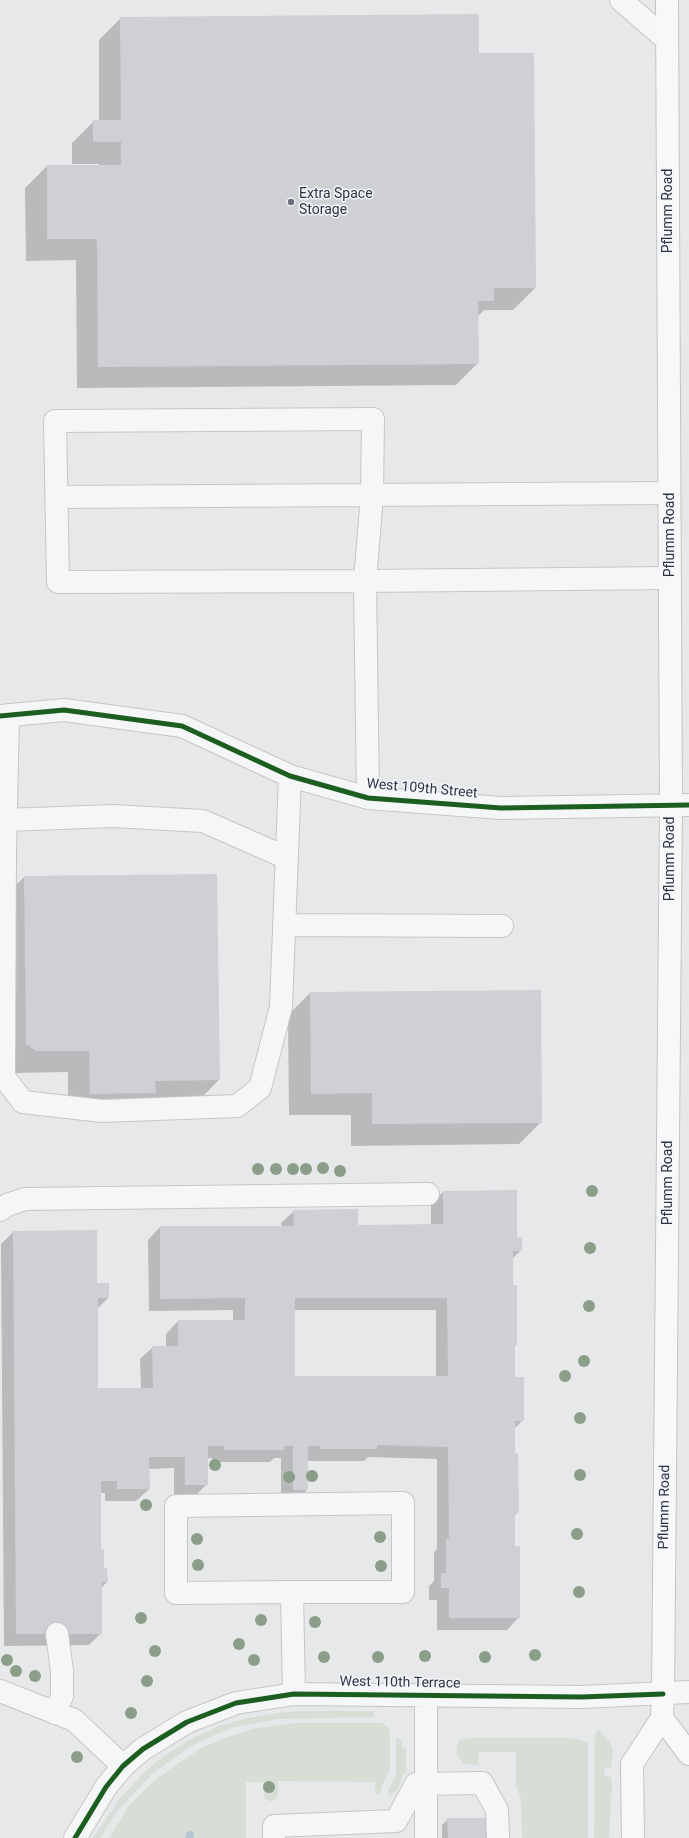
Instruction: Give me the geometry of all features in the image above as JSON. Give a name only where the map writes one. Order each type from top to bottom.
[{"type":"main road","name":"Pflumm Road","points":[[662,1718],[680,805],[670,578],[667,0]]},
{"type":"main road","points":[[633,1838],[632,1764],[662,1718],[689,1754]]},
{"type":"street","points":[[621,0],[667,40]]},
{"type":"street","points":[[368,798],[365,581],[372,496],[373,419],[55,421],[58,497],[58,582],[365,581],[670,578]]},
{"type":"street","points":[[58,497],[669,493]]},
{"type":"street","name":"West 109th Street","points":[[4,715],[64,710],[182,726],[290,776],[368,798],[501,808],[680,805]]},
{"type":"street","points":[[4,715],[4,1077],[23,1102],[102,1110],[237,1106],[260,1088],[281,1007],[290,776]]},
{"type":"street","points":[[5,820],[113,816],[203,821],[287,858]]},
{"type":"street","points":[[284,925],[502,926]]},
{"type":"street","points":[[0,1210],[7,1205],[25,1199],[428,1194]]},
{"type":"street","points":[[403,1503],[403,1592],[292,1592],[176,1593],[176,1506],[403,1503]]},
{"type":"street","points":[[292,1592],[294,1694]]},
{"type":"street","points":[[55,1713],[62,1696],[62,1672],[57,1634]]},
{"type":"street","points":[[0,1691],[74,1720],[123,1766]]},
{"type":"street","name":"West 110th Terrace","points":[[75,1838],[106,1787],[123,1766],[148,1747],[187,1722],[236,1703],[294,1694],[581,1697],[689,1692]]},
{"type":"street","points":[[426,1696],[426,1838]]},
{"type":"street","points":[[274,1838],[274,1826],[396,1821],[416,1784],[482,1783],[497,1810],[498,1838]]},
{"type":"shaded area","points":[[294,1711],[374,1711],[374,1717],[279,1719],[234,1727],[212,1736],[190,1747],[153,1773],[118,1810],[100,1838],[93,1838],[122,1796],[151,1766],[189,1740],[219,1726],[247,1718]]},
{"type":"shaded area","points":[[295,1723],[382,1723],[386,1726],[390,1730],[390,1769],[381,1788],[381,1794],[375,1794],[375,1782],[278,1781],[278,1797],[274,1801],[269,1801],[265,1798],[263,1782],[246,1782],[246,1838],[109,1838],[129,1806],[156,1779],[201,1748],[252,1729]]},
{"type":"shaded area","points":[[598,1729],[611,1744],[613,1752],[611,1768],[605,1767],[604,1776],[611,1777],[612,1782],[609,1838],[594,1838],[595,1734]]},
{"type":"shaded area","points":[[396,1738],[402,1740],[402,1748],[406,1749],[406,1773],[403,1773],[398,1789],[389,1797],[388,1788],[390,1788],[396,1774]]},
{"type":"shaded area","points":[[471,1738],[571,1738],[588,1742],[588,1838],[522,1838],[521,1799],[516,1786],[516,1752],[479,1752],[478,1765],[464,1764],[457,1755],[457,1745],[460,1740]]},
{"type":"building","name":"Extra Space Storage","points":[[479,14],[479,53],[534,53],[536,288],[494,288],[494,301],[478,301],[479,364],[98,367],[97,239],[47,239],[47,165],[121,165],[121,142],[93,142],[93,120],[121,120],[120,17]]},
{"type":"building","points":[[217,874],[220,1080],[155,1081],[156,1093],[90,1094],[89,1051],[36,1051],[26,1044],[24,876]]},
{"type":"building","points":[[541,990],[542,1123],[372,1124],[372,1093],[311,1094],[310,992]]},
{"type":"building","points":[[517,1190],[517,1237],[522,1237],[522,1251],[513,1251],[513,1285],[517,1285],[517,1345],[515,1345],[515,1377],[524,1377],[524,1421],[515,1421],[515,1453],[518,1453],[519,1513],[515,1513],[515,1546],[520,1546],[520,1618],[449,1618],[449,1588],[441,1588],[441,1573],[446,1573],[446,1539],[449,1539],[448,1447],[377,1445],[377,1449],[320,1449],[320,1446],[308,1446],[308,1490],[293,1490],[293,1446],[284,1446],[284,1450],[224,1450],[224,1446],[208,1446],[208,1485],[185,1485],[185,1457],[149,1457],[150,1489],[117,1489],[117,1481],[101,1481],[101,1549],[104,1549],[104,1568],[107,1568],[108,1582],[102,1582],[102,1634],[16,1634],[13,1231],[97,1230],[97,1283],[109,1283],[109,1298],[98,1298],[98,1388],[153,1388],[152,1346],[178,1346],[178,1320],[245,1320],[245,1298],[160,1299],[160,1226],[294,1226],[293,1210],[358,1209],[358,1225],[443,1224],[443,1191]],"holes":[[[295,1298],[447,1298],[448,1376],[295,1376]]]},
{"type":"building","points":[[447,1818],[486,1818],[486,1838],[448,1838]]},
{"type":"cycle path","points":[[0,716],[64,710],[182,726],[290,776],[368,798],[501,808],[689,805]]},
{"type":"cycle path","points":[[75,1838],[106,1787],[123,1766],[143,1749],[187,1722],[236,1703],[294,1694],[581,1697],[663,1694]]},
{"type":"place","name":"Extra Space Storage","points":[[291,202]]}]
